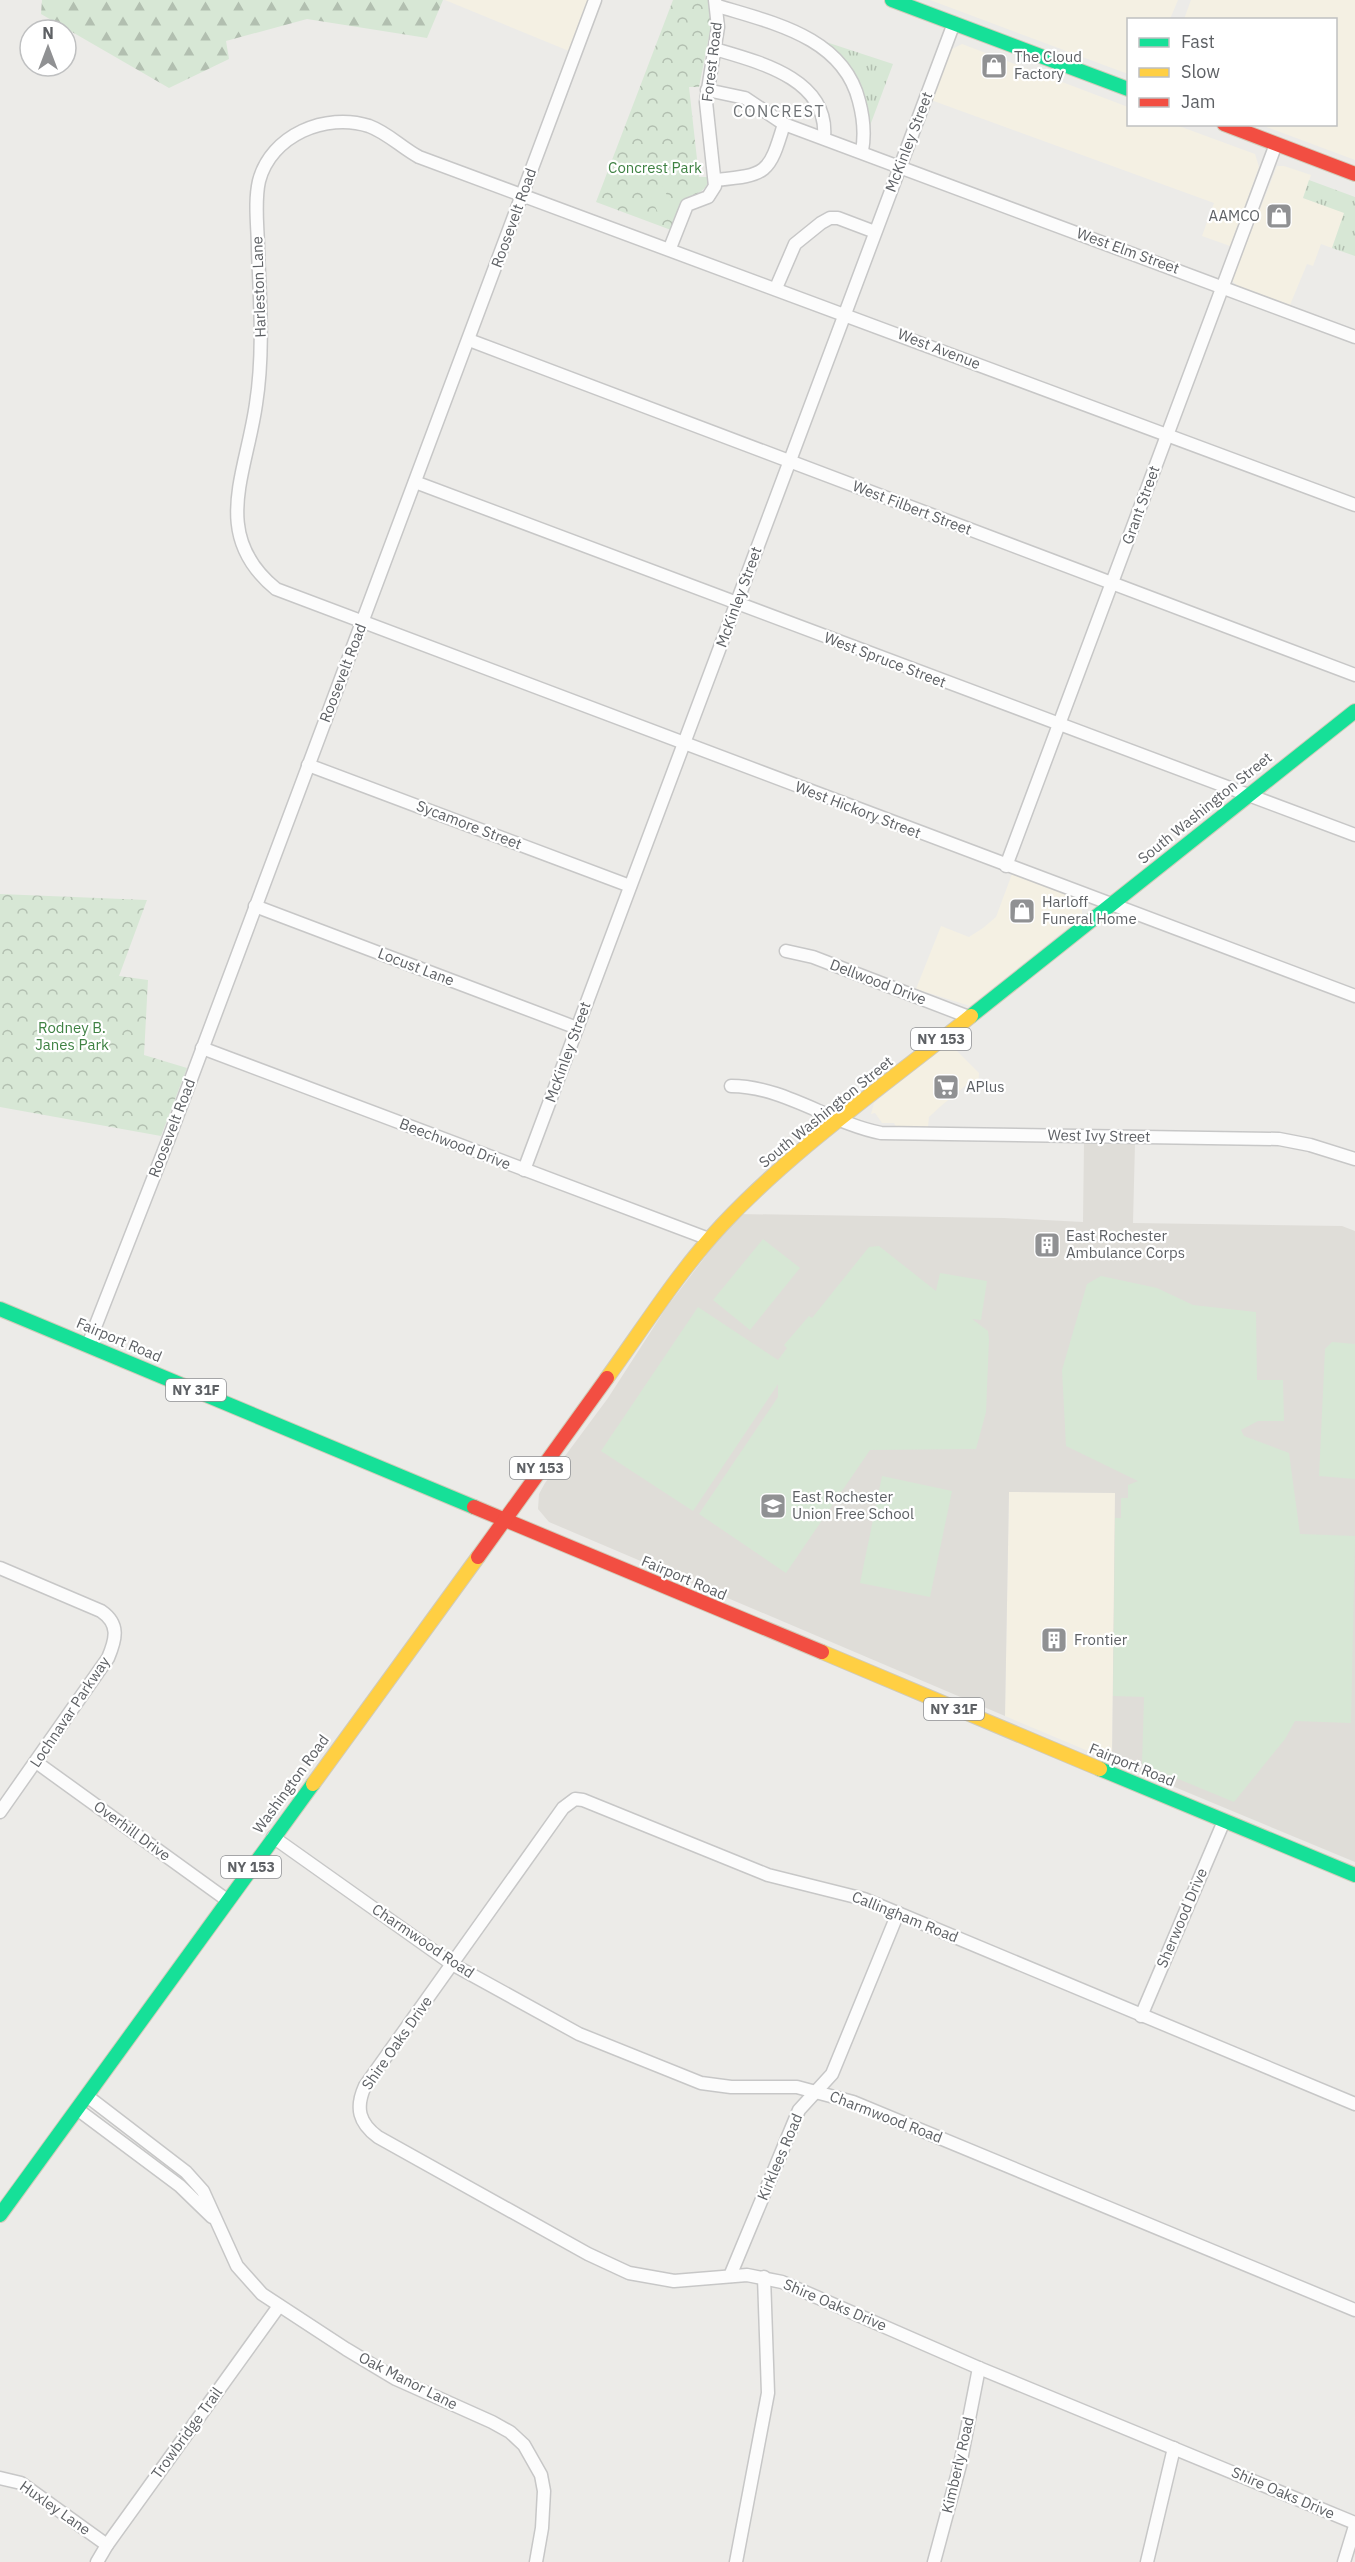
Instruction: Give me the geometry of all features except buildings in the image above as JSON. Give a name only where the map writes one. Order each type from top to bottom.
[{"type":"main road","points":[[892,0],[1127,89]]},
{"type":"main road","points":[[1229,126],[1355,174]]},
{"type":"main road","name":"South Washington Street","points":[[503,1520],[709,1239],[745,1199],[969,1017],[1355,711]]},
{"type":"main road","name":"Fairport Road","points":[[0,1309],[1355,1875]]},
{"type":"main road","name":"Washington Road","points":[[0,2215],[503,1520]]},
{"type":"street","name":"Roosevelt Road","points":[[88,1345],[202,1048],[595,0]]},
{"type":"street","name":"Forest Road","points":[[716,180],[706,102],[715,48],[717,3]]},
{"type":"street","points":[[717,3],[798,32],[819,45],[843,66],[854,83],[862,110],[862,151]]},
{"type":"street","name":"McKinley Street","points":[[524,1170],[954,23]]},
{"type":"street","points":[[715,48],[774,68],[806,89],[817,99],[823,113],[824,137]]},
{"type":"street","name":"West Elm Street","points":[[707,90],[745,98],[784,124],[862,151],[1355,337]]},
{"type":"street","name":"Harleston Lane","points":[[362,623],[276,589],[262,578],[249,562],[237,532],[237,500],[260,374],[256,204],[259,180],[268,162],[285,142],[314,126],[339,122],[368,126],[419,157],[522,194]]},
{"type":"street","points":[[670,248],[687,205],[708,196],[716,180],[743,177],[763,171],[772,159],[784,124]]},
{"type":"street","name":"Grant Street","points":[[1006,866],[1276,144]]},
{"type":"street","name":"West Avenue","points":[[522,194],[1355,505]]},
{"type":"street","points":[[776,288],[795,244],[821,223],[838,218],[875,232]]},
{"type":"street","name":"West Filbert Street","points":[[468,340],[1355,675]]},
{"type":"street","name":"West Spruce Street","points":[[415,482],[1355,835]]},
{"type":"street","name":"West Hickory Street","points":[[362,623],[1355,996]]},
{"type":"street","name":"Sycamore Street","points":[[308,765],[630,886]]},
{"type":"street","name":"Locust Lane","points":[[255,906],[577,1028]]},
{"type":"street","name":"Dellwood Drive","points":[[786,951],[813,957],[969,1017]]},
{"type":"street","name":"Beechwood Drive","points":[[202,1048],[709,1239]]},
{"type":"street","name":"West Ivy Street","points":[[731,1086],[752,1086],[861,1129],[881,1133],[1279,1139],[1310,1144],[1355,1160]]},
{"type":"street","name":"Lochnavar Parkway","points":[[0,1568],[101,1611],[108,1616],[116,1629],[115,1643],[108,1658],[0,1812]]},
{"type":"street","name":"Overhill Drive","points":[[36,1762],[227,1900]]},
{"type":"street","name":"Callingham Road","points":[[452,1964],[563,1808],[575,1799],[583,1800],[768,1875],[842,1893],[898,1913],[1355,2104]]},
{"type":"street","name":"Sherwood Drive","points":[[1141,2016],[1224,1821]]},
{"type":"street","name":"Charmwood Road","points":[[273,1837],[452,1964],[579,2034],[687,2078],[731,2087],[781,2086],[816,2091],[870,2108],[1355,2310]]},
{"type":"street","name":"Kirklees Road","points":[[730,2276],[799,2110],[832,2074],[898,1913]]},
{"type":"street","name":"Shire Oaks Drive","points":[[452,1964],[361,2096],[359,2115],[369,2131],[568,2243],[619,2269],[652,2279],[674,2281],[730,2276],[764,2277],[799,2288],[979,2368],[1355,2525]]},
{"type":"street","name":"Oak Manor Lane","points":[[87,2096],[186,2172],[203,2190],[237,2266],[250,2283],[279,2306],[396,2379],[492,2422],[510,2432],[524,2445],[541,2475],[544,2491],[542,2528],[536,2562]]},
{"type":"street","name":"Oak Manor Lane","points":[[77,2109],[180,2186],[217,2222]]},
{"type":"street","points":[[736,2562],[768,2393],[764,2277]]},
{"type":"street","name":"Trowbridge Trail","points":[[98,2562],[107,2545],[279,2306]]},
{"type":"street","name":"Kimberly Road","points":[[934,2562],[960,2465],[979,2368]]},
{"type":"street","points":[[1147,2562],[1174,2448]]},
{"type":"street","name":"Huxley Lane","points":[[0,2478],[21,2483],[107,2545]]},
{"type":"street","points":[[1344,2562],[1355,2525]]},
{"type":"shaded area","points":[[445,0],[588,0],[569,51]]},
{"type":"shaded area","points":[[930,0],[1178,0],[1170,18],[1127,18],[1127,74]]},
{"type":"shaded area","points":[[1191,0],[1355,0],[1355,160],[1264,126],[1337,126],[1337,18],[1184,18]]},
{"type":"shaded area","points":[[962,44],[1127,107],[1127,126],[1179,126],[1255,154],[1259,167],[1230,246],[1202,236],[1214,203],[931,100],[950,50]]},
{"type":"shaded area","points":[[1277,166],[1311,175],[1303,198],[1345,212],[1332,248],[1321,244],[1313,266],[1307,264],[1290,305],[1237,286],[1232,280]]},
{"type":"shaded area","points":[[1012,874],[1074,897],[1082,906],[1082,916],[970,1006],[916,989],[941,926],[969,937],[983,928],[996,917]]},
{"type":"shaded area","points":[[948,1042],[979,1073],[978,1086],[965,1086],[929,1117],[928,1127],[896,1127],[894,1123],[882,1123],[875,1113],[871,1114],[874,1103]]},
{"type":"shaded area","name":"East Rochester Union Free School","points":[[1084,1142],[1135,1143],[1133,1223],[1342,1226],[1355,1231],[1355,1862],[1112,1761],[1115,1493],[1009,1492],[1005,1716],[549,1522],[538,1509],[539,1494],[545,1483],[608,1398],[666,1308],[738,1214],[1004,1218],[1083,1222]]},
{"type":"shaded area","points":[[1009,1492],[1116,1493],[1112,1761],[1005,1716]]},
{"type":"green space","points":[[42,0],[443,0],[427,38],[307,19],[226,41],[229,59],[169,88],[78,35],[78,18],[48,18],[41,14]]},
{"type":"green space","name":"Concrest Park","points":[[673,0],[708,0],[711,26],[699,87],[689,87],[699,177],[709,177],[706,186],[700,192],[683,201],[671,230],[596,202]]},
{"type":"green space","points":[[826,42],[893,64],[868,131],[860,82],[849,65]]},
{"type":"green space","points":[[1309,180],[1355,197],[1355,256],[1332,248],[1344,213],[1303,198]]},
{"type":"green space","points":[[662,185],[674,210],[660,217],[648,191]]},
{"type":"green space","name":"Rodney B. Janes Park","points":[[0,894],[147,900],[119,976],[148,980],[144,1055],[187,1068],[161,1136],[0,1107]]},
{"type":"green space","points":[[763,1239],[800,1268],[750,1330],[713,1300]]},
{"type":"green space","points":[[879,1246],[936,1291],[940,1273],[987,1281],[981,1320],[972,1319],[988,1331],[989,1339],[986,1412],[976,1449],[870,1450],[786,1573],[699,1514],[778,1397],[778,1384],[693,1511],[601,1451],[698,1307],[778,1360],[787,1348],[784,1345],[809,1316],[812,1318],[869,1247]]},
{"type":"green space","points":[[1101,1276],[1157,1288],[1193,1305],[1256,1312],[1257,1380],[1283,1380],[1284,1421],[1258,1421],[1241,1430],[1244,1436],[1289,1453],[1300,1534],[1355,1536],[1351,1723],[1295,1721],[1285,1739],[1234,1802],[1142,1764],[1144,1697],[1113,1696],[1115,1518],[1121,1518],[1121,1498],[1128,1498],[1128,1485],[1138,1481],[1066,1446],[1062,1370],[1087,1284]]},
{"type":"green space","points":[[1332,1342],[1355,1344],[1355,1479],[1319,1476],[1325,1349]]},
{"type":"green space","points":[[882,1476],[952,1491],[930,1597],[860,1583]]},
{"type":"traffic: fast","points":[[892,0],[1127,89]]},
{"type":"traffic: fast","points":[[971,1016],[1355,711]]},
{"type":"traffic: fast","points":[[0,1309],[474,1507]]},
{"type":"traffic: fast","points":[[1100,1769],[1355,1875]]},
{"type":"traffic: fast","points":[[0,2215],[313,1784]]},
{"type":"traffic: slow","points":[[607,1378],[691,1261],[750,1196],[811,1142],[971,1016]]},
{"type":"traffic: slow","points":[[313,1784],[478,1557]]},
{"type":"traffic: slow","points":[[822,1652],[1100,1769]]},
{"type":"traffic: jam","points":[[1229,126],[1355,174]]},
{"type":"traffic: jam","points":[[478,1557],[607,1378]]},
{"type":"traffic: jam","points":[[474,1507],[822,1652]]},
{"type":"place","name":"The Cloud Factory","points":[[994,66]]},
{"type":"place","name":"AAMCO","points":[[1279,216]]},
{"type":"place","name":"Harloff Funeral Home","points":[[1022,911]]},
{"type":"place","name":"APlus","points":[[946,1087]]},
{"type":"place","name":"East Rochester Ambulance Corps","points":[[1047,1245]]},
{"type":"place","name":"East Rochester Union Free School","points":[[773,1506]]},
{"type":"place","name":"Frontier","points":[[1054,1640]]},
{"type":"district","name":"CONCREST","points":[[779,111]]}]
